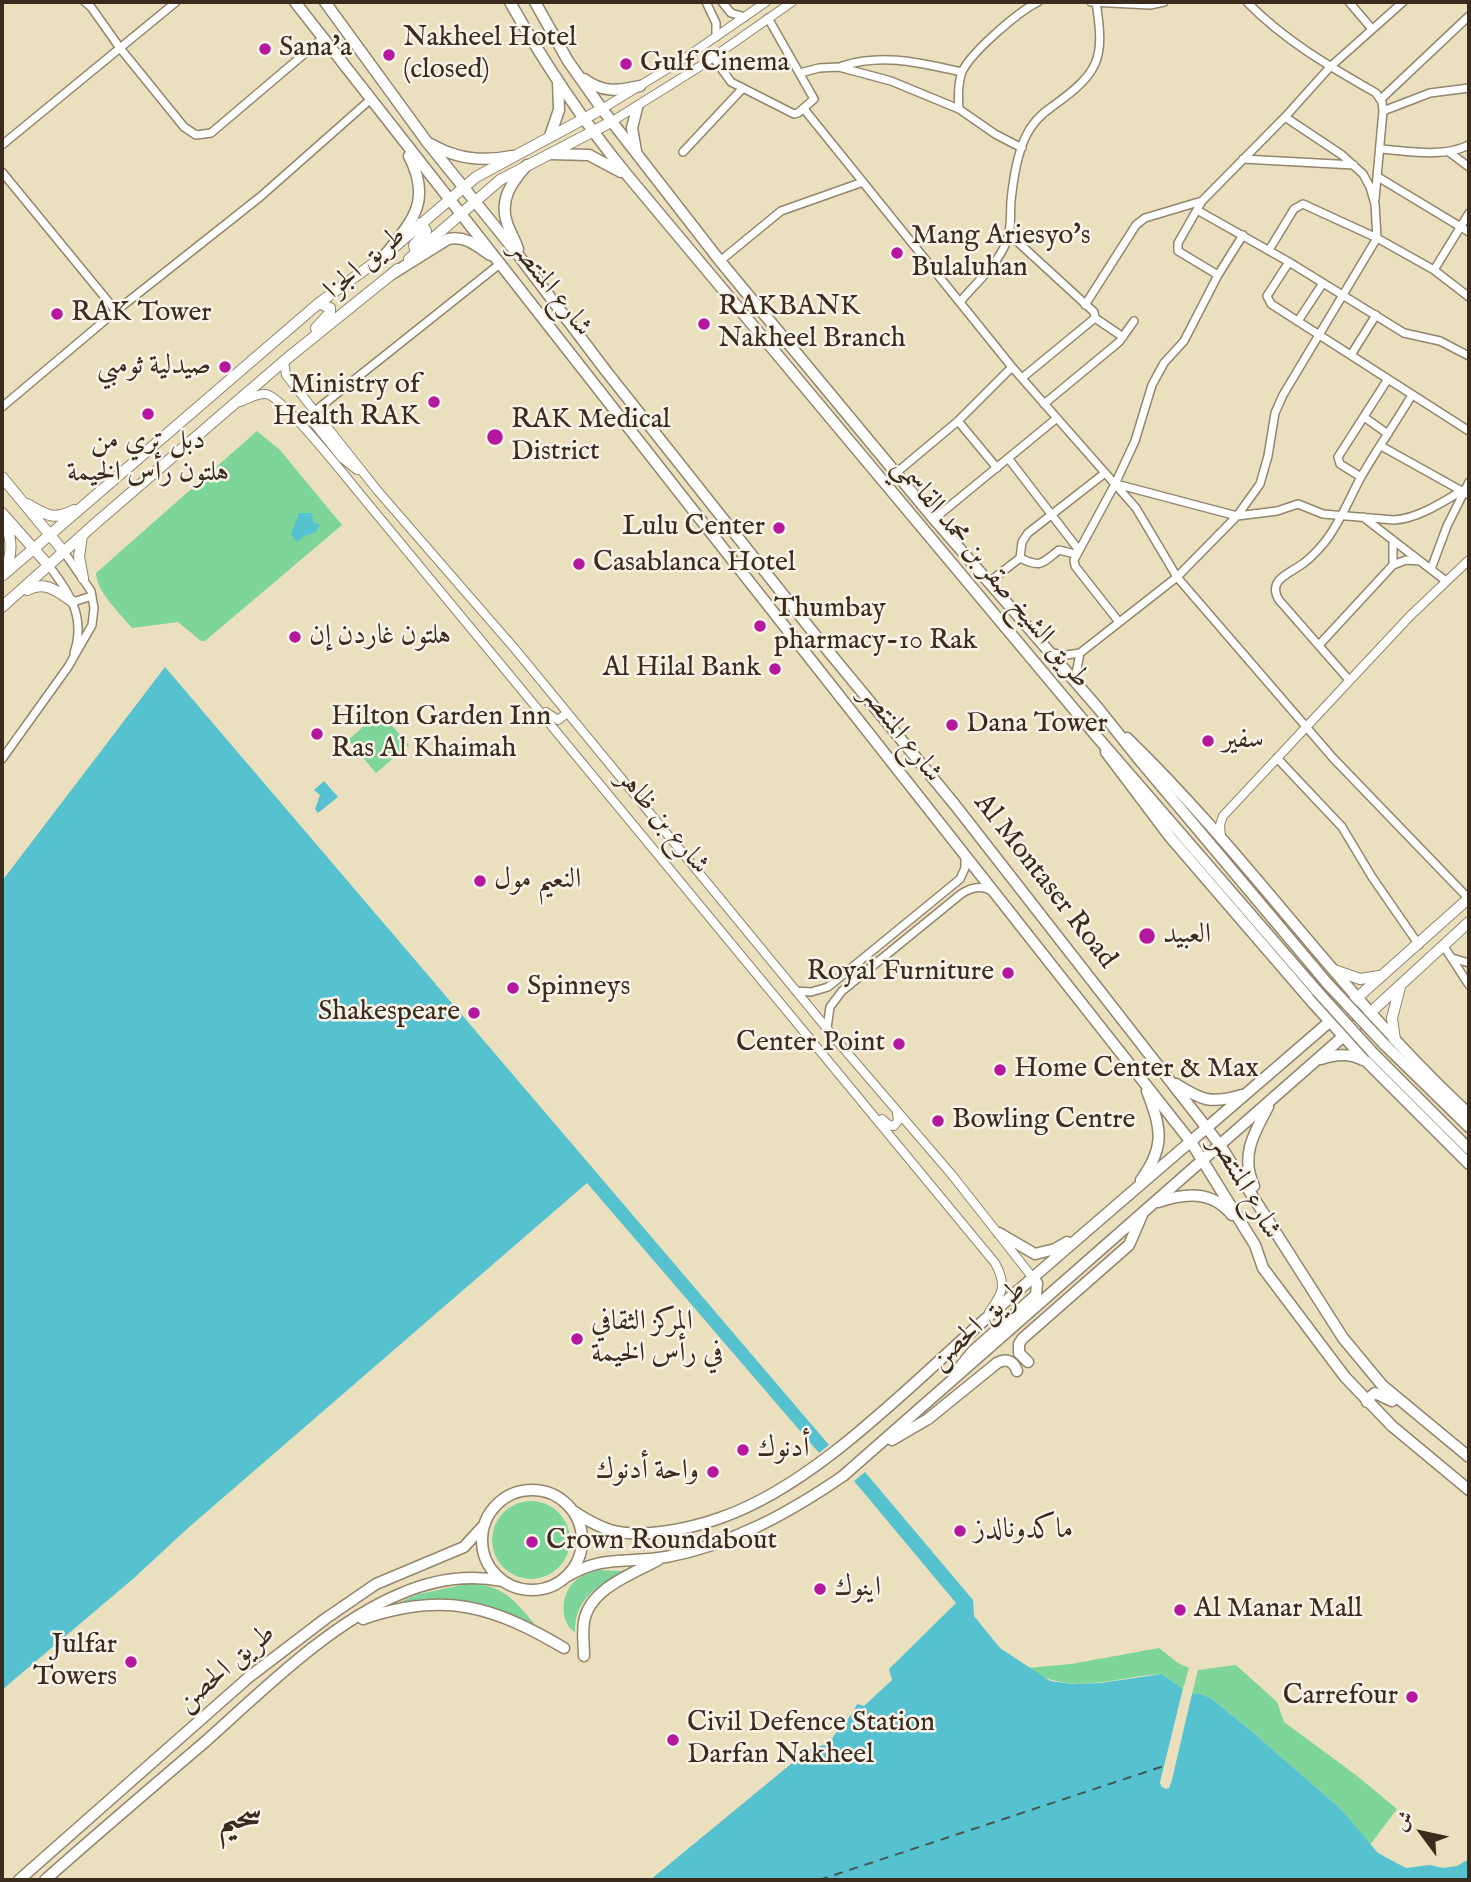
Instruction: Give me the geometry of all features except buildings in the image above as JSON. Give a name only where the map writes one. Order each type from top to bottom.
[{"type":"main road","name":"شارع المنتصر","points":[[295,2],[1191,1142],[1255,1245],[1263,1268],[1327,1355],[1367,1402],[1469,1490]]},
{"type":"main road","points":[[325,2],[427,142],[475,201]]},
{"type":"main road","name":"طريق الشيخ صقر بن محمد القاسمي","points":[[510,2],[584,119],[628,176],[1098,738],[1317,991],[1369,1057],[1469,1149]]},
{"type":"main road","name":"طريق الشيخ صقر بن محمد القاسمي","points":[[535,2],[575,72],[601,110],[720,261],[934,519],[1075,679],[1327,983],[1389,1042],[1469,1127]]},
{"type":"main road","points":[[575,72],[604,90],[640,86]]},
{"type":"main road","points":[[550,136],[559,110],[556,75]]},
{"type":"main road","points":[[637,108],[632,136],[638,157]]},
{"type":"main road","name":"طريق الجزا","points":[[2,576],[319,303],[385,255],[476,177],[601,110]]},
{"type":"main road","name":"طريق الجزا","points":[[2,607],[284,361],[416,254],[500,180],[611,122]]},
{"type":"main road","points":[[385,255],[411,222],[420,196],[418,176],[396,131]]},
{"type":"main road","points":[[427,142],[466,158],[512,156]]},
{"type":"main road","points":[[551,154],[589,155],[628,176]]},
{"type":"main road","points":[[519,256],[506,220],[504,204],[510,186],[527,165]]},
{"type":"main road","name":"Al Montaser Road","points":[[475,201],[614,382],[947,795],[1207,1128],[1343,1338],[1382,1385],[1469,1457]]},
{"type":"main road","points":[[416,254],[414,245],[426,229],[421,223]]},
{"type":"main road","points":[[392,274],[454,238],[467,240],[501,263]]},
{"type":"main road","points":[[295,352],[330,313],[330,308],[319,303]]},
{"type":"main road","points":[[2,477],[64,552]]},
{"type":"main road","points":[[21,500],[50,517],[63,515],[84,505]]},
{"type":"main road","points":[[3,514],[49,566]]},
{"type":"main road","points":[[2,576],[12,547],[3,514]]},
{"type":"main road","points":[[82,535],[79,557],[83,578]]},
{"type":"main road","points":[[17,594],[33,587],[47,586],[73,602]]},
{"type":"main road","points":[[1114,726],[1203,819],[1358,997],[1371,1012],[1389,1042],[1469,1114]]},
{"type":"main road","points":[[1098,738],[1117,769],[1170,837],[1313,1003],[1344,1036],[1369,1057],[1469,1164]]},
{"type":"main road","points":[[1358,997],[1469,899]]},
{"type":"main road","points":[[1371,1012],[1469,922]]},
{"type":"main road","points":[[1334,970],[1360,979],[1386,973]]},
{"type":"main road","points":[[1389,1042],[1393,1030],[1393,1006],[1401,985]]},
{"type":"main road","name":"طريق الحصن","points":[[573,1511],[611,1531],[632,1534],[680,1529],[721,1518],[788,1484],[827,1457],[1358,997]]},
{"type":"main road","points":[[1308,1040],[1316,1018],[1313,1003]]},
{"type":"main road","name":"طريق الحصن","points":[[566,1577],[594,1563],[664,1557],[721,1542],[779,1516],[843,1476],[1371,1012]]},
{"type":"main road","points":[[1315,1061],[1334,1055],[1369,1057]]},
{"type":"main road","points":[[1170,1080],[1199,1098],[1210,1101],[1248,1093]]},
{"type":"main road","points":[[1129,1195],[1156,1155],[1160,1134],[1158,1119],[1144,1082]]},
{"type":"main road","points":[[1273,1099],[1251,1139],[1247,1153],[1249,1176],[1275,1230]]},
{"type":"main road","points":[[1028,1362],[1019,1353],[1022,1339],[1129,1245],[1148,1207],[1182,1195],[1208,1197],[1227,1209],[1255,1245]]},
{"type":"main road","points":[[999,1234],[1035,1254],[1055,1249],[1088,1231]]},
{"type":"main road","points":[[946,1387],[973,1351],[1036,1295],[1037,1283],[1033,1278]]},
{"type":"main road","points":[[879,1446],[918,1426],[1002,1360],[1012,1362],[1017,1371]]},
{"type":"main road","points":[[1367,1402],[1375,1394],[1383,1395],[1415,1415]]},
{"type":"main road","points":[[531,1490],[547,1492],[562,1499],[573,1511],[580,1525],[582,1541],[579,1557],[566,1577],[549,1587],[525,1590],[503,1581],[492,1570],[484,1556],[482,1540],[485,1524],[499,1502],[515,1493],[531,1490]]},
{"type":"main road","name":"طريق الحصن","points":[[19,1880],[249,1678],[325,1619],[376,1584],[464,1547],[485,1524]]},
{"type":"main road","points":[[584,1656],[584,1620],[590,1606],[607,1589],[664,1557]]},
{"type":"main road","name":"طريق الحصن","points":[[45,1880],[333,1634],[379,1604],[428,1584],[454,1577],[478,1576],[503,1581]]},
{"type":"main road","points":[[333,1634],[359,1620],[388,1610],[449,1604],[508,1618],[564,1648]]},
{"type":"street","points":[[85,2],[187,131],[201,136],[211,133],[323,38]]},
{"type":"street","points":[[2,145],[176,2]]},
{"type":"street","points":[[706,2],[716,23],[716,37]]},
{"type":"street","points":[[722,2],[731,13],[745,17]]},
{"type":"street","name":"طريق الجزا","points":[[601,110],[716,37],[765,2]]},
{"type":"street","name":"طريق الجزا","points":[[611,122],[637,108],[792,2]]},
{"type":"street","points":[[959,109],[958,93],[962,72],[968,61],[1020,13],[1038,2]]},
{"type":"street","points":[[960,302],[998,258],[1009,234],[1013,189],[1022,148],[1033,124],[1074,92],[1092,72],[1100,44],[1094,2],[1150,5],[1164,2]]},
{"type":"street","points":[[1052,653],[1080,653],[1177,576],[1237,516],[1260,484],[1275,413],[1317,334],[1377,238],[1375,204],[1383,111],[1381,99],[1376,93],[1312,57],[1268,23],[1247,2]]},
{"type":"street","points":[[1349,2],[1372,29]]},
{"type":"street","points":[[1218,275],[1178,251],[1177,247],[1202,201],[1285,117],[1330,66],[1403,2]]},
{"type":"street","points":[[1381,99],[1469,16]]},
{"type":"street","points":[[713,57],[726,78],[742,89],[794,114],[804,109],[814,99],[768,18]]},
{"type":"street","points":[[800,74],[819,68],[896,58],[962,72]]},
{"type":"street","points":[[839,66],[891,81],[959,109],[995,134],[1022,148]]},
{"type":"street","points":[[1383,111],[1430,93],[1469,88]]},
{"type":"street","points":[[683,152],[742,89]]},
{"type":"street","points":[[2,407],[116,311],[260,197],[372,99]]},
{"type":"street","points":[[804,109],[1012,367],[1136,508],[1177,576],[1333,758],[1469,899]]},
{"type":"street","points":[[1285,117],[1355,165],[1367,180],[1375,204]]},
{"type":"street","points":[[1380,149],[1449,152],[1469,145]]},
{"type":"street","points":[[1449,152],[1469,167]]},
{"type":"street","points":[[1243,159],[1355,165]]},
{"type":"street","points":[[2,172],[116,311]]},
{"type":"street","points":[[1378,177],[1469,232]]},
{"type":"street","points":[[720,261],[781,211],[863,182]]},
{"type":"street","points":[[1085,305],[1136,225],[1145,218],[1202,201]]},
{"type":"street","points":[[1269,250],[1298,205],[1303,204],[1377,238],[1434,270],[1469,297]]},
{"type":"street","points":[[1198,210],[1323,282],[1404,333],[1440,341],[1469,356]]},
{"type":"street","points":[[1434,270],[1469,213]]},
{"type":"street","points":[[1009,234],[1094,312],[1095,318],[1123,337]]},
{"type":"street","points":[[1119,622],[1075,566],[1077,552],[1115,484],[1135,441],[1152,384],[1164,363],[1184,341],[1218,275],[1243,235]]},
{"type":"street","points":[[1289,262],[1267,298],[1271,304],[1469,431]]},
{"type":"street","points":[[315,411],[501,263]]},
{"type":"street","points":[[1298,321],[1323,282]]},
{"type":"street","points":[[1351,355],[1376,315]]},
{"type":"street","points":[[1022,378],[1095,318]]},
{"type":"street","points":[[1044,404],[1123,337],[1134,321]]},
{"type":"street","name":"شارع بن ظاهر","points":[[284,361],[286,375],[363,472],[479,606],[1033,1278]]},
{"type":"street","points":[[896,473],[958,421],[1012,367]]},
{"type":"street","points":[[1361,477],[1338,460],[1388,379]]},
{"type":"street","name":"شارع بن ظاهر","points":[[234,404],[262,393],[269,394],[297,421],[372,508],[995,1263],[1002,1276],[1002,1294],[981,1323]]},
{"type":"street","points":[[1349,680],[1279,600],[1275,589],[1280,577],[1299,567],[1316,552],[1342,516],[1361,477],[1412,395]]},
{"type":"street","points":[[297,421],[304,416],[309,417],[345,461],[363,472]]},
{"type":"street","points":[[1364,416],[1388,434]]},
{"type":"street","points":[[934,519],[1057,418]]},
{"type":"street","points":[[958,421],[997,468]]},
{"type":"street","points":[[1381,446],[1466,493]]},
{"type":"street","points":[[1009,458],[1077,552]]},
{"type":"street","points":[[989,582],[1020,558],[1022,542],[1028,533],[1105,473]]},
{"type":"street","points":[[1432,569],[1447,526],[1466,493],[1469,482]]},
{"type":"street","points":[[1115,484],[1237,516],[1277,511],[1298,504],[1323,514],[1399,519],[1466,493]]},
{"type":"street","points":[[372,508],[378,503],[384,504],[409,533],[422,543]]},
{"type":"street","points":[[1362,517],[1447,581]]},
{"type":"street","points":[[1393,540],[1393,565]]},
{"type":"street","points":[[1020,558],[1034,566],[1059,550],[1077,552]]},
{"type":"street","points":[[2,759],[91,630],[94,613],[92,596],[64,552]]},
{"type":"street","points":[[1319,645],[1393,565],[1406,560],[1420,561]]},
{"type":"street","points":[[1221,840],[1220,825],[1223,816],[1349,680],[1469,560]]},
{"type":"street","points":[[49,566],[73,602],[78,632],[76,647],[68,667]]},
{"type":"street","points":[[73,602],[92,596]]},
{"type":"street","points":[[1075,679],[1080,653]]},
{"type":"street","points":[[518,686],[554,719],[558,720],[567,713]]},
{"type":"street","points":[[1277,758],[1342,827],[1372,877],[1419,945]]},
{"type":"street","points":[[1203,819],[1223,816]]},
{"type":"street","points":[[796,991],[811,992],[828,987],[960,879],[965,868],[965,854]]},
{"type":"street","points":[[956,882],[960,884],[961,894]]},
{"type":"street","points":[[827,1028],[833,1000],[961,894],[974,888],[985,887],[997,894]]},
{"type":"street","points":[[1443,945],[1469,985]]},
{"type":"street","points":[[1452,958],[1469,964]]},
{"type":"street","points":[[828,987],[826,995],[833,1000]]},
{"type":"street","points":[[860,1097],[892,1126],[898,1121],[896,1109]]},
{"type":"green space","points":[[257,431],[280,450],[342,525],[205,641],[201,641],[178,622],[132,628],[100,588],[96,573]]},
{"type":"green space","points":[[380,712],[409,745],[376,773],[348,740]]},
{"type":"green space","points":[[531,1501],[546,1504],[559,1512],[567,1525],[570,1540],[567,1555],[559,1568],[546,1576],[531,1579],[516,1576],[503,1568],[495,1555],[492,1540],[495,1525],[503,1512],[516,1504]]},
{"type":"green space","points":[[596,1570],[623,1571],[597,1588],[583,1602],[575,1632],[565,1617],[565,1597],[574,1582]]},
{"type":"green space","points":[[471,1583],[500,1591],[520,1607],[534,1623],[533,1626],[500,1610],[468,1601],[436,1599],[400,1602],[419,1594]]},
{"type":"green space","points":[[1159,1648],[1189,1668],[1183,1689],[1162,1674],[1077,1684],[1044,1677],[1028,1668],[1071,1664]]},
{"type":"green space","points":[[1236,1665],[1277,1702],[1284,1722],[1397,1809],[1370,1845],[1341,1809],[1250,1730],[1212,1699],[1201,1694],[1192,1694],[1198,1670]]},
{"type":"water","points":[[299,513],[312,513],[313,522],[320,525],[316,532],[297,542],[291,534]]},
{"type":"water","points":[[165,667],[829,1445],[819,1453],[587,1183],[2,1690],[2,881]]},
{"type":"water","points":[[324,781],[338,797],[318,813],[315,809],[320,795],[314,790]]},
{"type":"water","points":[[865,1472],[973,1600],[974,1616],[1000,1648],[1050,1681],[1100,1683],[1162,1674],[1183,1689],[1160,1783],[1162,1787],[1169,1788],[1172,1779],[1192,1694],[1201,1694],[1212,1699],[1250,1730],[1341,1809],[1378,1853],[1406,1868],[1457,1866],[1469,1859],[1469,1880],[650,1880],[797,1759],[799,1753],[830,1743],[857,1704],[864,1706],[892,1680],[889,1669],[956,1603],[854,1481]]},
{"type":"pier","points":[[1184,1685],[1187,1690],[1164,1783],[1166,1785],[1188,1693],[1192,1691],[1172,1779],[1169,1788],[1165,1789],[1160,1783]]},
{"type":"ferry route","points":[[819,1880],[1164,1766]]},
{"type":"place","name":"Sana'a","points":[[265,49]]},
{"type":"place","name":"Nakheel Hotel (closed)","points":[[389,55]]},
{"type":"place","name":"Gulf Cinema","points":[[626,64]]},
{"type":"place","name":"Mang Ariesyo's Bulaluhan","points":[[897,253]]},
{"type":"place","name":"RAK Tower","points":[[57,314]]},
{"type":"place","name":"RAKBANK Nakheel Branch","points":[[704,324]]},
{"type":"place","name":"صيدلية ثومبي","points":[[225,367]]},
{"type":"place","name":"Ministry of Health RAK","points":[[434,402]]},
{"type":"place","name":"دبل تري من هلتون رأس الخيمة","points":[[148,414]]},
{"type":"place","name":"RAK Medical District","points":[[495,437]]},
{"type":"place","name":"Lulu Center","points":[[779,528]]},
{"type":"place","name":"Casablanca Hotel","points":[[579,564]]},
{"type":"place","name":"Thumbay pharmacy-10 Rak","points":[[760,626]]},
{"type":"place","name":"هلتون غاردن إن","points":[[295,637]]},
{"type":"place","name":"Al Hilal Bank","points":[[775,669]]},
{"type":"place","name":"Dana Tower","points":[[952,725]]},
{"type":"place","name":"Hilton Garden Inn Ras Al Khaimah","points":[[317,734]]},
{"type":"place","name":"سفير","points":[[1208,741]]},
{"type":"place","name":"النعيم مول","points":[[480,881]]},
{"type":"place","name":"العبيد","points":[[1147,936]]},
{"type":"place","name":"Royal Furniture","points":[[1008,973]]},
{"type":"place","name":"Spinneys","points":[[513,988]]},
{"type":"place","name":"Shakespeare","points":[[474,1013]]},
{"type":"place","name":"Center Point","points":[[899,1044]]},
{"type":"place","name":"Home Center & Max","points":[[1000,1070]]},
{"type":"place","name":"Bowling Centre","points":[[938,1121]]},
{"type":"place","name":"المركز الثقافي في رأس الخيمة","points":[[577,1339]]},
{"type":"place","name":"أدنوك","points":[[743,1450]]},
{"type":"place","name":"واحة أدنوك","points":[[713,1472]]},
{"type":"place","name":"ماكدونالدز","points":[[960,1531]]},
{"type":"place","name":"Crown Roundabout","points":[[532,1542]]},
{"type":"place","name":"اينوك","points":[[820,1589]]},
{"type":"place","name":"Al Manar Mall","points":[[1180,1610]]},
{"type":"place","name":"Julfar Towers","points":[[131,1662]]},
{"type":"place","name":"Carrefour","points":[[1412,1697]]},
{"type":"place","name":"Civil Defence Station Darfan Nakheel","points":[[673,1740]]},
{"type":"district","name":"سحيم","points":[[240,1820]]}]
